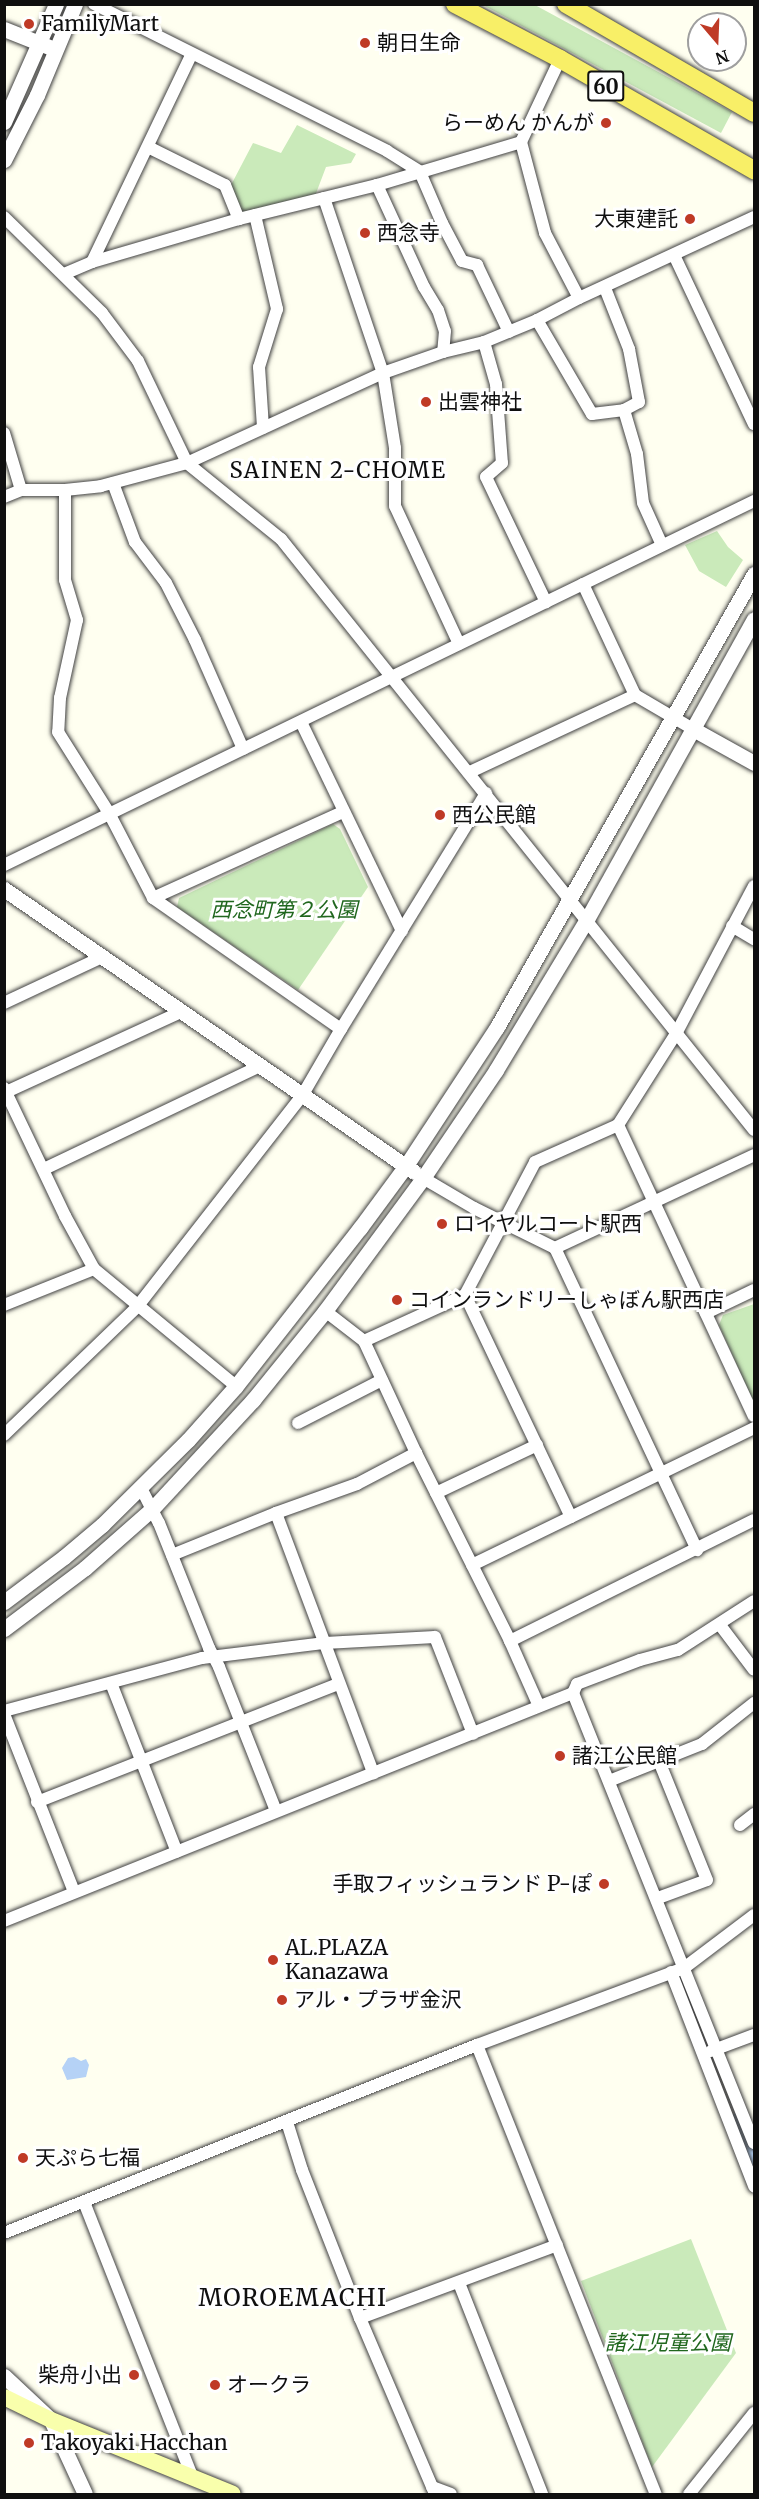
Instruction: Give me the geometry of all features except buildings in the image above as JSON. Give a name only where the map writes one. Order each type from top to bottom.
[{"type":"main road","name":"60","points":[[455,4],[560,59],[754,170]]},
{"type":"main road","name":"60","points":[[566,4],[754,113]]},
{"type":"main road","points":[[4,2397],[51,2420],[233,2494]]},
{"type":"street","points":[[4,122],[56,4]]},
{"type":"street","points":[[4,160],[75,4]]},
{"type":"street","points":[[94,4],[190,55],[387,151],[420,172],[442,223],[462,261],[477,266],[509,332]]},
{"type":"street","points":[[4,29],[56,50]]},
{"type":"street","points":[[92,262],[190,55]]},
{"type":"street","points":[[560,59],[521,142],[545,233],[579,298]]},
{"type":"street","points":[[64,274],[92,262],[239,219],[377,185],[521,142]]},
{"type":"street","points":[[148,147],[225,185],[239,219]]},
{"type":"street","points":[[377,185],[424,287],[438,310],[444,331],[442,352]]},
{"type":"street","points":[[324,198],[383,373],[395,448],[395,506],[459,644]]},
{"type":"street","points":[[255,215],[277,309],[259,367],[263,428]]},
{"type":"street","points":[[4,217],[102,314],[138,361],[187,463],[281,539],[572,898],[754,1130]]},
{"type":"street","points":[[4,497],[21,490],[65,490],[113,483],[187,463],[383,373],[442,352],[484,342],[537,320],[579,298],[605,288],[754,217]]},
{"type":"street","points":[[674,255],[754,424]]},
{"type":"street","points":[[537,320],[592,414],[624,410],[639,402],[629,349],[605,288]]},
{"type":"street","points":[[484,342],[496,384],[502,463],[486,477],[546,602]]},
{"type":"street","points":[[624,410],[637,454],[643,503],[662,545]]},
{"type":"street","points":[[4,433],[21,490]]},
{"type":"street","points":[[113,483],[135,542],[166,583],[195,640],[243,749]]},
{"type":"street","points":[[65,490],[65,580],[77,620],[60,698],[58,732],[108,813],[153,898],[341,1029]]},
{"type":"street","points":[[4,865],[754,501]]},
{"type":"street","points":[[4,1602],[64,1557],[141,1488],[236,1386],[405,1167],[497,1026],[572,898],[754,574]]},
{"type":"street","points":[[583,584],[635,695],[754,763]]},
{"type":"street","points":[[4,1629],[86,1568],[152,1509],[253,1400],[325,1311],[423,1178],[496,1070],[587,919],[754,619]]},
{"type":"street","points":[[470,772],[635,695]]},
{"type":"street","points":[[301,722],[402,931]]},
{"type":"street","points":[[4,1435],[137,1307],[302,1096],[486,793]]},
{"type":"street","points":[[153,898],[343,812]]},
{"type":"street","points":[[364,1341],[465,1295],[535,1162],[618,1125],[677,1032],[754,886]]},
{"type":"street","points":[[4,889],[405,1167],[474,1208],[555,1248],[697,1550]]},
{"type":"street","points":[[732,927],[754,939]]},
{"type":"street","points":[[4,1003],[102,957]]},
{"type":"street","points":[[181,1012],[5,1091],[44,1169],[64,1216],[94,1269],[137,1307],[236,1386]]},
{"type":"street","points":[[44,1169],[260,1066]]},
{"type":"street","points":[[618,1125],[754,1416]]},
{"type":"street","points":[[555,1248],[656,1203],[754,1155]]},
{"type":"street","points":[[4,1305],[94,1269]]},
{"type":"street","points":[[706,1313],[754,1290]]},
{"type":"street","points":[[465,1295],[571,1517]]},
{"type":"street","points":[[325,1311],[364,1341],[416,1453],[510,1641],[539,1707]]},
{"type":"street","points":[[298,1423],[382,1380]]},
{"type":"street","points":[[472,1565],[754,1428]]},
{"type":"street","points":[[436,1493],[537,1444]]},
{"type":"street","points":[[172,1555],[276,1513],[357,1484],[416,1453]]},
{"type":"street","points":[[141,1488],[172,1555],[276,1811]]},
{"type":"street","points":[[276,1513],[373,1773]]},
{"type":"street","points":[[510,1641],[754,1520]]},
{"type":"street","points":[[4,1921],[573,1693],[577,1684],[640,1660],[678,1650],[754,1601]]},
{"type":"street","points":[[720,1625],[754,1670]]},
{"type":"street","points":[[74,1893],[4,1712],[214,1657],[325,1643],[435,1637],[473,1734]]},
{"type":"street","points":[[111,1683],[177,1852]]},
{"type":"street","points":[[37,1802],[338,1684]]},
{"type":"street","points":[[573,1693],[658,1898],[754,2143]]},
{"type":"street","points":[[609,1781],[702,1744],[754,1703]]},
{"type":"street","points":[[658,1898],[707,1880],[659,1761]]},
{"type":"street","points":[[740,1825],[754,1814]]},
{"type":"street","points":[[4,2233],[477,2045],[684,1968],[754,1915]]},
{"type":"street","points":[[671,1972],[754,2186]]},
{"type":"street","points":[[703,2053],[754,2035]]},
{"type":"street","points":[[477,2045],[656,2494]]},
{"type":"street","points":[[723,2103],[737,2097]]},
{"type":"street","points":[[287,2122],[302,2170],[360,2318],[433,2491],[451,2494]]},
{"type":"street","points":[[84,2202],[192,2476]]},
{"type":"street","points":[[360,2318],[556,2246]]},
{"type":"street","points":[[459,2283],[542,2494]]},
{"type":"street","points":[[4,2376],[51,2420],[85,2494]]},
{"type":"street","points":[[689,2494],[754,2413]]},
{"type":"green space","points":[[483,5],[535,5],[732,112],[721,133]]},
{"type":"green space","points":[[297,125],[356,154],[351,163],[326,167],[312,204],[246,221],[230,187],[253,143],[281,153]]},
{"type":"green space","points":[[717,531],[728,547],[743,560],[726,587],[699,571],[685,545]]},
{"type":"green space","name":"西念町第２公園","points":[[333,824],[340,829],[368,887],[298,990],[177,907],[179,898]]},
{"type":"green space","points":[[754,1304],[754,1403],[719,1325],[723,1315]]},
{"type":"green space","name":"諸江児童公園","points":[[691,2239],[736,2353],[652,2467],[581,2281]]},
{"type":"water","points":[[74,2057],[81,2061],[86,2059],[89,2065],[86,2077],[67,2080],[62,2068],[68,2058]]},
{"type":"waterway","points":[[738,2119],[754,2159]]},
{"type":"place","name":"FamilyMart","points":[[29,24]]},
{"type":"place","name":"朝日生命","points":[[365,43]]},
{"type":"place","name":"らーめん かんが","points":[[606,123]]},
{"type":"place","name":"大東建託","points":[[690,219]]},
{"type":"place","name":"西念寺","points":[[365,233]]},
{"type":"place","name":"出雲神社","points":[[426,402]]},
{"type":"place","name":"西公民館","points":[[440,815]]},
{"type":"place","name":"ロイヤルコート駅西","points":[[442,1224]]},
{"type":"place","name":"コインランドリーしゃぼん駅西店","points":[[397,1300]]},
{"type":"place","name":"諸江公民館","points":[[560,1756]]},
{"type":"place","name":"手取フィッシュランド P-ぽ","points":[[604,1884]]},
{"type":"place","name":"AL.PLAZA Kanazawa","points":[[273,1960]]},
{"type":"place","name":"アル・プラザ金沢","points":[[282,2000]]},
{"type":"place","name":"天ぷら七福","points":[[23,2158]]},
{"type":"place","name":"柴舟小出","points":[[134,2375]]},
{"type":"place","name":"オークラ","points":[[215,2385]]},
{"type":"place","name":"Takoyaki Hacchan","points":[[29,2443]]},
{"type":"district","name":"SAINEN 2-CHOME","points":[[338,471]]},
{"type":"district","name":"MOROEMACHI","points":[[293,2298]]}]
